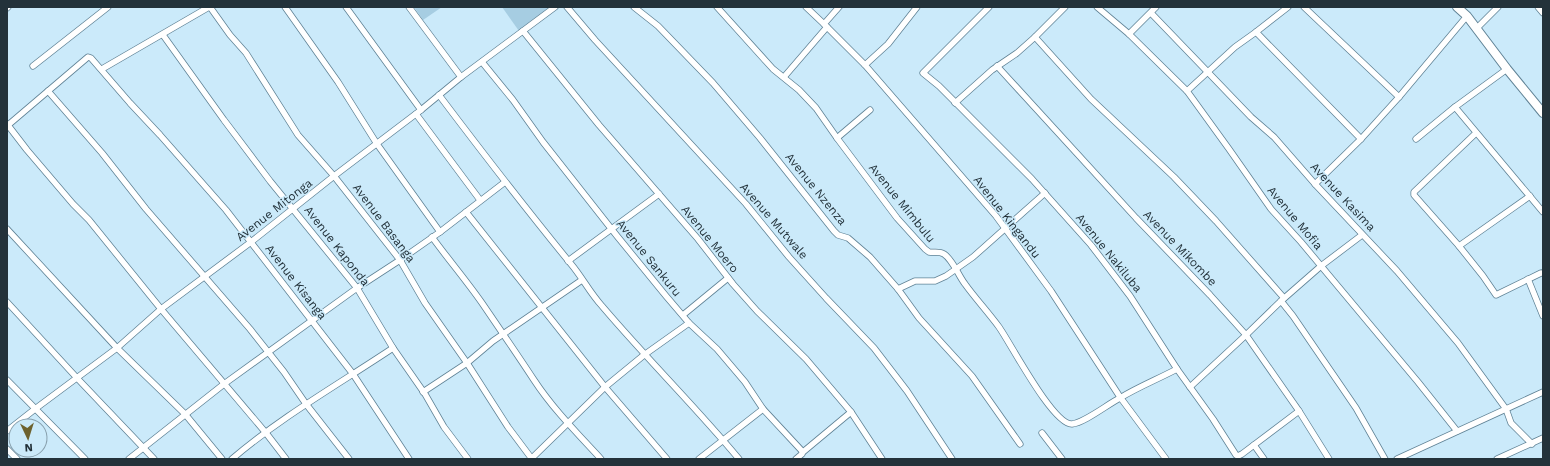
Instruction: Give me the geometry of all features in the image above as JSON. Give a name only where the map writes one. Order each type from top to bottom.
[{"type":"street","points":[[33,66],[108,7]]},
{"type":"street","points":[[102,69],[210,7]]},
{"type":"street","name":"Avenue Basanga","points":[[210,7],[230,35],[246,53],[298,134],[334,176],[400,260],[425,303],[531,459]]},
{"type":"street","points":[[285,7],[338,82],[377,144],[440,232]]},
{"type":"street","points":[[346,7],[480,200]]},
{"type":"street","points":[[409,7],[461,77]]},
{"type":"street","name":"Avenue Mitonga","points":[[7,431],[117,348],[161,309],[294,209],[334,176],[419,112],[461,77],[555,7]]},
{"type":"street","name":"Avenue Mutwale","points":[[567,7],[595,40],[746,204],[795,263],[874,348],[907,391],[952,459]]},
{"type":"street","name":"Avenue Nzenza","points":[[634,7],[658,26],[713,83],[760,138],[834,231],[838,235],[848,238],[870,257],[898,289],[919,318],[972,376],[1020,444]]},
{"type":"street","name":"Avenue Mimbulu","points":[[717,7],[760,55],[799,90],[816,108],[836,138],[897,218],[925,249],[929,252],[940,252],[945,254],[965,284],[999,327],[1042,396],[1059,418],[1066,423],[1075,423],[1120,397],[1177,369]]},
{"type":"street","name":"Avenue Kingandu","points":[[806,7],[865,65],[996,216],[1050,291],[1120,397],[1166,459]]},
{"type":"street","points":[[784,77],[839,7]]},
{"type":"street","points":[[865,65],[888,44],[917,7]]},
{"type":"street","name":"Avenue Nakiluba","points":[[990,7],[923,72],[956,103],[1044,192],[1091,245],[1130,296],[1177,369],[1236,455],[1238,456],[1242,454],[1254,445]]},
{"type":"street","points":[[956,103],[997,66],[1017,53],[1065,7]]},
{"type":"street","name":"Avenue Mofia","points":[[1097,7],[1129,34],[1187,91],[1230,149],[1271,209],[1301,242],[1457,431]]},
{"type":"street","points":[[1129,34],[1156,7]]},
{"type":"street","points":[[1187,91],[1235,47],[1288,7]]},
{"type":"street","points":[[1304,7],[1399,97]]},
{"type":"street","points":[[1457,7],[1467,16],[1507,69],[1543,113]]},
{"type":"street","points":[[1476,29],[1498,7]]},
{"type":"street","points":[[1538,7],[1543,13]]},
{"type":"street","name":"Avenue Kasima","points":[[1150,12],[1251,117],[1274,137],[1315,184],[1397,271],[1458,343],[1506,409],[1511,423],[1532,444]]},
{"type":"street","points":[[1315,184],[1361,139],[1399,97],[1467,16]]},
{"type":"street","name":"Avenue Moero","points":[[524,31],[599,125],[698,239],[728,278],[757,311],[806,359],[851,412],[882,459]]},
{"type":"street","points":[[1256,32],[1361,139]]},
{"type":"street","name":"Avenue Kaponda","points":[[163,35],[224,120],[357,288],[393,348],[423,392],[444,427],[468,459]]},
{"type":"street","points":[[1035,37],[1091,99],[1174,177],[1216,221],[1282,299],[1356,408],[1386,459]]},
{"type":"street","name":"Avenue Kisanga","points":[[48,91],[88,57],[102,69],[130,103],[226,210],[353,374],[409,459]]},
{"type":"street","name":"Avenue Sankuru","points":[[482,62],[513,100],[543,142],[611,229],[666,296],[689,323],[717,349],[746,382],[763,409],[800,457]]},
{"type":"street","name":"Avenue Mikombe","points":[[997,66],[1246,335],[1299,411],[1329,459]]},
{"type":"street","points":[[1416,139],[1455,107],[1507,69]]},
{"type":"street","points":[[286,459],[266,432],[161,309],[89,220],[7,125],[48,91],[102,153],[146,210],[250,329],[349,459]]},
{"type":"street","points":[[439,95],[505,182],[568,260],[600,304],[644,355],[723,439],[739,459]]},
{"type":"street","points":[[1455,107],[1543,212]]},
{"type":"street","points":[[836,138],[870,110]]},
{"type":"street","points":[[1476,133],[1414,192],[1414,197],[1459,246],[1484,276],[1496,294],[1541,273]]},
{"type":"street","points":[[129,459],[184,414],[224,384],[357,288],[440,232],[505,182]]},
{"type":"street","points":[[898,289],[915,281],[939,280],[956,270],[1005,229],[1044,192]]},
{"type":"street","points":[[568,260],[659,194]]},
{"type":"street","points":[[1459,246],[1530,196]]},
{"type":"street","points":[[466,212],[605,387],[667,459]]},
{"type":"street","points":[[7,230],[117,348],[184,414],[222,459]]},
{"type":"street","points":[[1190,387],[1282,299],[1321,266],[1362,235]]},
{"type":"street","points":[[432,237],[481,301],[534,380],[568,423],[601,459]]},
{"type":"street","points":[[683,315],[728,278]]},
{"type":"street","points":[[1528,279],[1543,316]]},
{"type":"street","points":[[423,392],[467,363],[502,334],[582,280]]},
{"type":"street","points":[[7,302],[154,459]]},
{"type":"street","points":[[531,459],[605,387],[644,355],[689,323]]},
{"type":"street","points":[[232,459],[266,432],[306,404],[393,348]]},
{"type":"street","points":[[7,380],[84,459]]},
{"type":"street","points":[[1397,459],[1543,392]]},
{"type":"street","points":[[699,459],[763,409]]},
{"type":"street","points":[[1264,459],[1254,445],[1299,411]]},
{"type":"street","points":[[800,457],[851,412]]},
{"type":"street","points":[[1042,433],[1062,459]]},
{"type":"street","points":[[1497,459],[1543,438]]},
{"type":"street","points":[[7,449],[17,459]]},
{"type":"shaded area","points":[[414,7],[442,7],[423,20]]},
{"type":"shaded area","points":[[502,7],[550,7],[519,31]]}]
